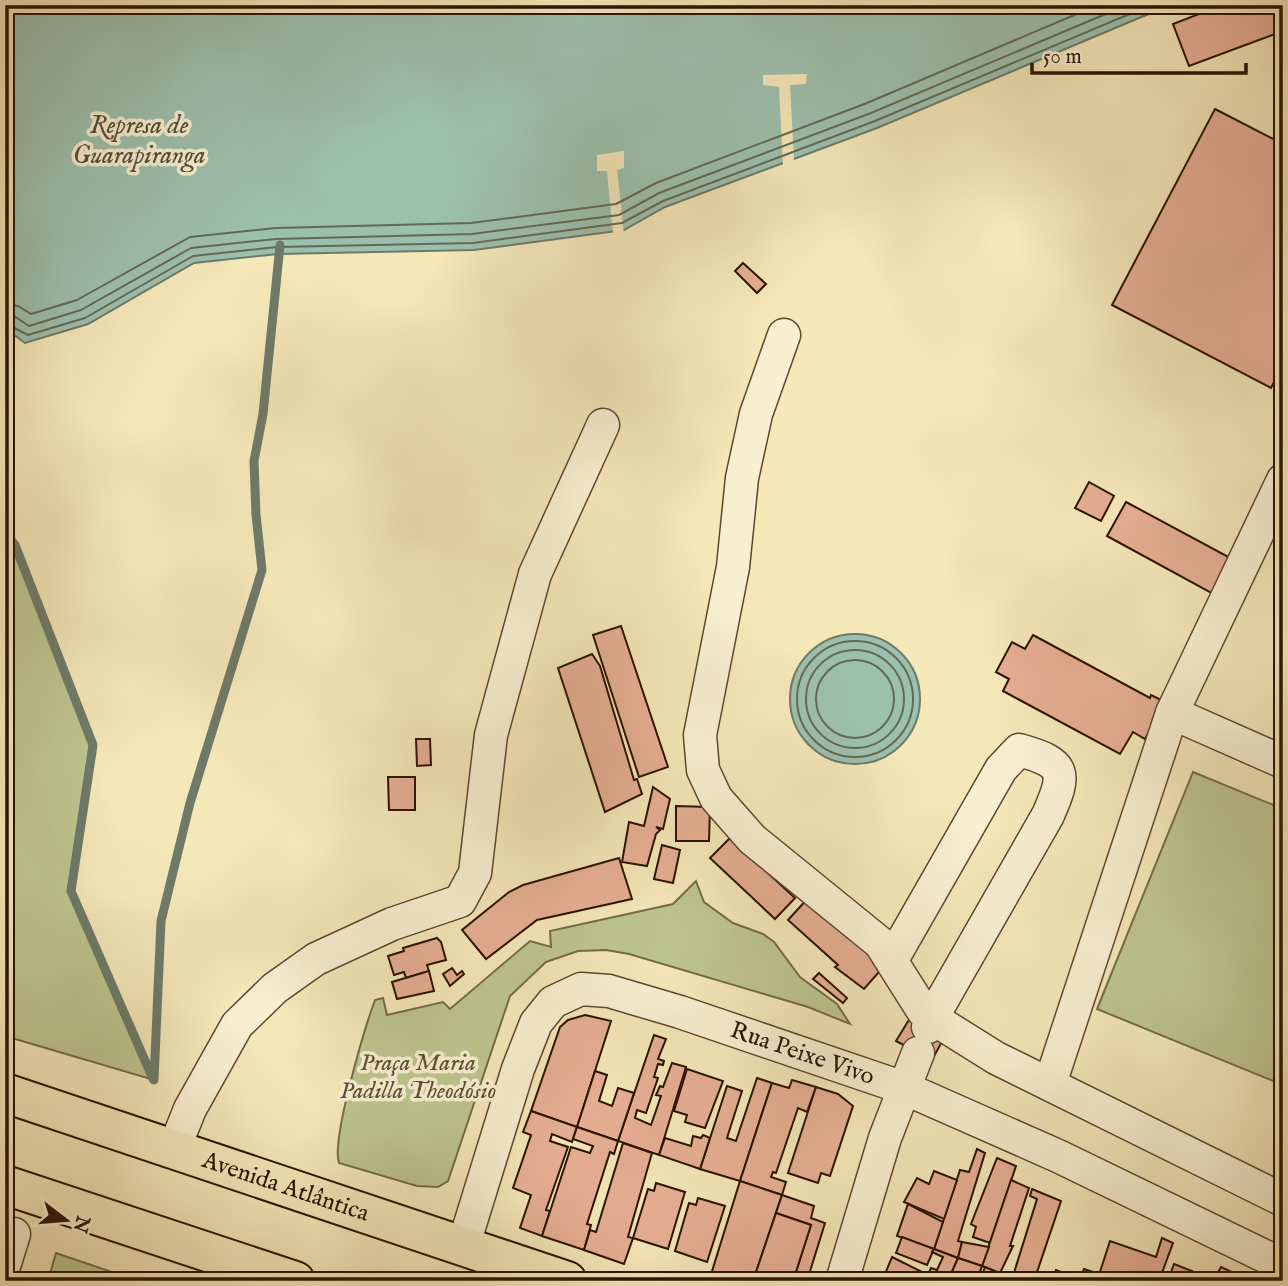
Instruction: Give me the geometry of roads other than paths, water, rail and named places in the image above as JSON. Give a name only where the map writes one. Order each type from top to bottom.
[{"type":"main road","name":"Avenida Atlântica","points":[[5,1093],[463,1247],[526,1272],[567,1281]]},
{"type":"main road","points":[[5,1185],[256,1274],[295,1281]]},
{"type":"street","points":[[784,335],[756,414],[742,478],[733,567],[700,735],[703,770],[716,798],[752,839],[880,943],[893,958],[923,1011],[926,1033]]},
{"type":"street","points":[[174,1149],[190,1109],[237,1025],[275,988],[329,953],[391,924],[460,901],[475,873],[491,734],[523,612],[535,574],[603,425]]},
{"type":"street","points":[[1050,1084],[1172,713],[1283,480]]},
{"type":"street","points":[[1172,713],[1283,762]]},
{"type":"street","points":[[842,1281],[885,1138],[926,1033],[1048,815],[1061,785],[1059,771],[1045,758],[1019,750],[1001,769],[893,958]]},
{"type":"street","name":"Rua Peixe Vivo","points":[[463,1247],[518,1069],[536,1023],[553,1002],[581,989],[609,991],[680,1012],[904,1088],[1058,1156],[1283,1265]]},
{"type":"street","points":[[926,1033],[996,1058],[1283,1200]]},
{"type":"water","name":"Represa de Guarapiranga","points":[[5,5],[1170,5],[877,128],[665,207],[624,230],[474,250],[278,254],[194,263],[88,324],[25,343],[5,328]]},
{"type":"water","points":[[855,634],[880,639],[901,653],[915,674],[920,699],[915,724],[901,745],[880,759],[855,764],[830,759],[809,745],[795,724],[790,699],[795,674],[809,653],[830,639]]},
{"type":"waterway","points":[[154,1080],[161,921],[190,803],[262,570],[254,461],[263,414],[280,245]]},
{"type":"waterway","points":[[5,533],[15,545],[93,745],[71,891],[153,1079]]},
{"type":"park label","name":"Praça Maria Padilla Theodósio","points":[[418,1077]]}]
